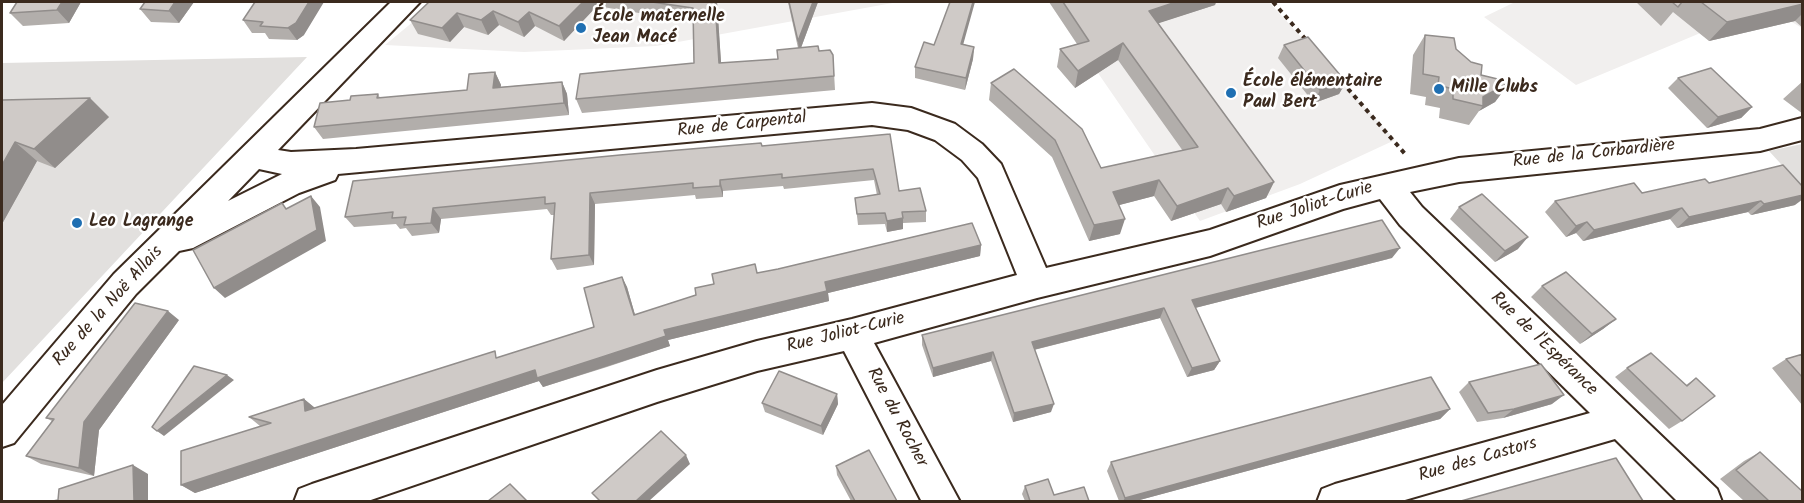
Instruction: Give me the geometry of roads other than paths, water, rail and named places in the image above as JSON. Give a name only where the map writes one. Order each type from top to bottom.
[{"type":"street","name":"Rue de la Noë Allais","points":[[2,432],[125,284],[407,2]]},
{"type":"street","name":"Rue de la Noë Allais","points":[[262,146],[418,2]]},
{"type":"street","name":"Rue de Carpental","points":[[262,146],[291,164],[356,161],[872,114],[911,119],[945,132],[972,152],[990,172],[1037,284]]},
{"type":"street","name":"Rue de la Corbardière","points":[[1386,185],[1459,170],[1607,153],[1760,140],[1803,129]]},
{"type":"street","name":"Rue de Carpental","points":[[156,252],[288,184],[356,161]]},
{"type":"street","name":"Rue Joliot-Curie","points":[[312,501],[657,386],[757,356],[852,334],[1037,284],[1210,243],[1340,197],[1386,185]]},
{"type":"street","name":"Rue de l'Espérance","points":[[1386,185],[1412,216],[1704,501]]},
{"type":"street","points":[[221,186],[265,196]]},
{"type":"street","name":"Rue du Rocher","points":[[852,334],[942,501]]},
{"type":"street","name":"Rue des Castors","points":[[1335,501],[1621,421]]},
{"type":"place","name":"École maternelle Jean Macé","points":[[581,28]]},
{"type":"place","name":"Mille Clubs","points":[[1439,89]]},
{"type":"place","name":"École élémentaire Paul Bert","points":[[1231,93]]},
{"type":"place","name":"Leo Lagrange","points":[[77,223]]}]
